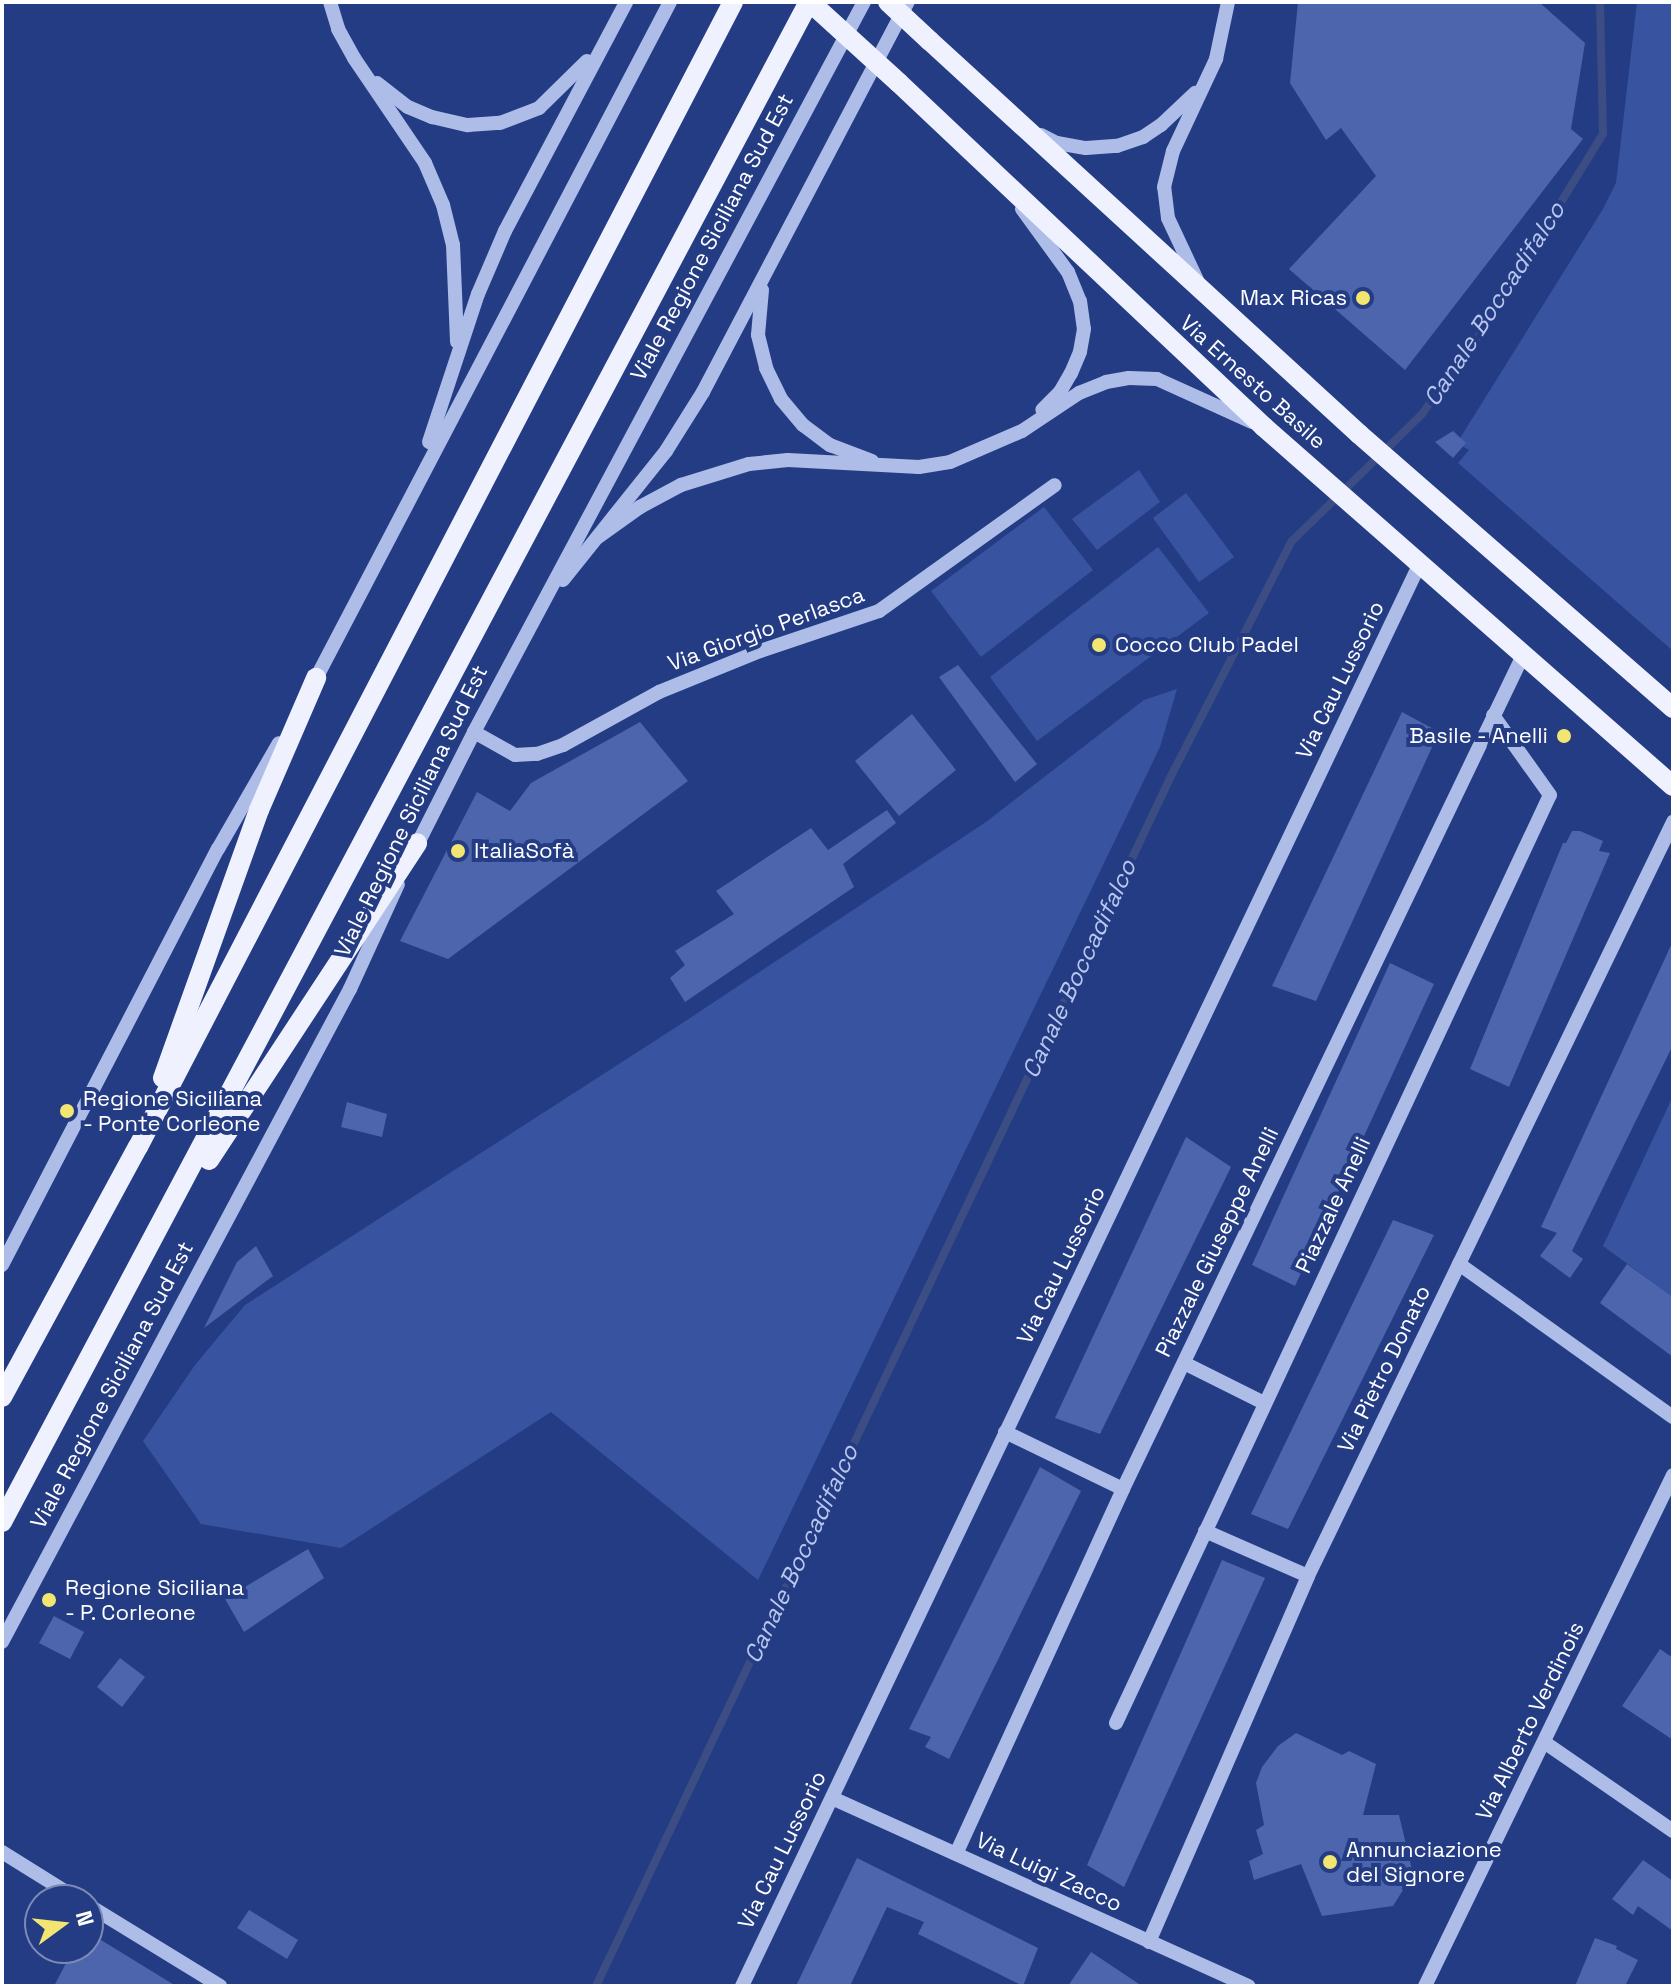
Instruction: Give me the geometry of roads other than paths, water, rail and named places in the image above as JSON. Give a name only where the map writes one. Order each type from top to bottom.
[{"type":"main road","points":[[2,1397],[138,1147],[733,2]]},
{"type":"main road","name":"Via Ernesto Basile","points":[[809,2],[1264,427],[1673,786]]},
{"type":"main road","name":"Viale Regione Siciliana Sud Est","points":[[2,1522],[138,1271],[809,2]]},
{"type":"main road","name":"Via Ernesto Basile","points":[[888,2],[1359,434],[1673,708]]},
{"type":"main road","points":[[138,1147],[259,810],[316,678]]},
{"type":"main road","points":[[138,1271],[417,843]]},
{"type":"street","points":[[330,2],[338,29],[365,75],[425,163],[443,205],[453,245],[457,359]]},
{"type":"street","points":[[415,484],[478,294],[505,231],[626,2]]},
{"type":"street","points":[[2,1265],[218,849],[316,678],[670,2]]},
{"type":"street","name":"Viale Regione Siciliana Sud Est","points":[[2,1642],[350,989],[417,843],[474,732],[864,2]]},
{"type":"street","points":[[541,608],[666,451],[703,392],[908,2]]},
{"type":"street","points":[[1205,294],[1168,218],[1164,187],[1173,151],[1216,59],[1228,2]]},
{"type":"street","points":[[365,75],[408,107],[432,117],[468,125],[500,123],[539,108],[572,79],[606,39]]},
{"type":"street","points":[[1019,124],[1057,143],[1086,148],[1117,146],[1143,137],[1161,125],[1204,84]]},
{"type":"street","points":[[991,171],[1068,272],[1082,315],[1080,352],[1071,373],[1060,392],[1022,431]]},
{"type":"street","points":[[773,257],[759,301],[758,335],[766,368],[781,399],[803,425],[830,445],[892,467]]},
{"type":"street","points":[[598,537],[640,507],[681,485],[749,464],[788,460],[919,467],[950,462],[1022,431],[1079,393],[1106,382],[1129,378],[1157,379],[1264,427]]},
{"type":"street","name":"Via Giorgio Perlasca","points":[[474,732],[515,755],[537,754],[563,745],[659,692],[760,651],[879,611],[1055,485]]},
{"type":"street","name":"Via Cau Lussorio","points":[[742,1986],[1420,563]]},
{"type":"street","name":"Piazzale Giuseppe Anelli","points":[[956,1854],[1123,1489],[1524,653]]},
{"type":"street","name":"Piazzale Anelli","points":[[1116,1723],[1550,795],[1493,715]]},
{"type":"street","name":"Via Pietro Donato","points":[[1149,1942],[1308,1576],[1673,822]]},
{"type":"street","points":[[1459,1264],[1673,1417]]},
{"type":"street","points":[[1184,1363],[1264,1403]]},
{"type":"street","points":[[1005,1432],[1123,1489]]},
{"type":"street","name":"Via Alberto Verdinois","points":[[1425,1986],[1673,1475]]},
{"type":"street","points":[[1205,1531],[1308,1576]]},
{"type":"street","points":[[1544,1742],[1673,1831]]},
{"type":"street","name":"Via Luigi Zacco","points":[[832,1798],[1249,1986]]},
{"type":"street","points":[[2,1852],[53,1884]]},
{"type":"street","points":[[104,1915],[220,1986]]},
{"type":"waterway","name":"Canale Boccadifalco","points":[[596,1986],[1171,776],[1292,541],[1422,414],[1478,337],[1603,134],[1600,2]]},
{"type":"place","name":"Max Ricas","points":[[1363,298]]},
{"type":"place","name":"Cocco Club Padel","points":[[1099,645]]},
{"type":"place","name":"Basile - Anelli","points":[[1564,736]]},
{"type":"place","name":"ItaliaSofà","points":[[458,851]]},
{"type":"place","name":"Regione Siciliana - Ponte Corleone","points":[[67,1111]]},
{"type":"place","name":"Regione Siciliana - P. Corleone","points":[[49,1600]]},
{"type":"place","name":"Annunciazione del Signore","points":[[1330,1862]]}]
